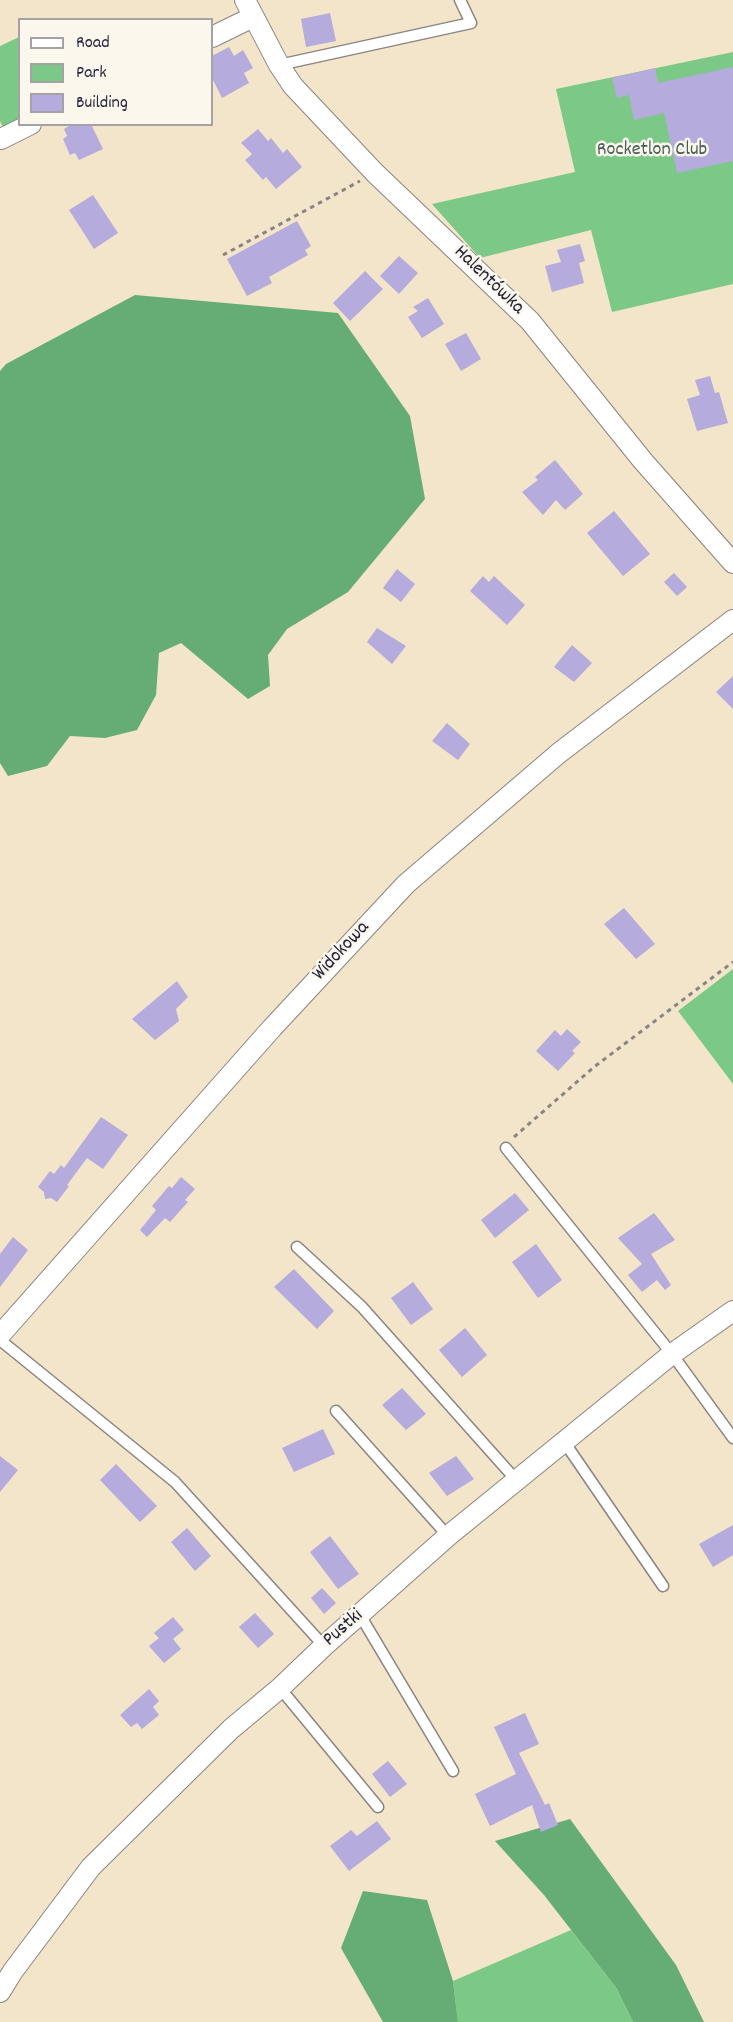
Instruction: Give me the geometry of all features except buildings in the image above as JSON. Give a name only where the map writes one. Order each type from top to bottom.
[{"type":"street","name":"Halentówka","points":[[249,8],[279,65],[293,86],[375,173],[530,321],[643,461],[733,563]]},
{"type":"street","points":[[213,36],[249,8]]},
{"type":"street","points":[[1,139],[27,126]]},
{"type":"street","name":"Widokowa","points":[[0,1335],[272,1028],[406,884],[559,753],[733,620]]},
{"type":"street","name":"Pustki","points":[[0,1992],[13,1971],[92,1867],[231,1729],[280,1688],[448,1536],[672,1354],[733,1311]]},
{"type":"lane","points":[[279,65],[471,23],[460,0]]},
{"type":"lane","points":[[506,1148],[672,1354],[733,1438]]},
{"type":"lane","points":[[297,1247],[362,1306],[517,1481]]},
{"type":"lane","points":[[0,1340],[175,1482],[324,1646]]},
{"type":"lane","points":[[336,1411],[448,1536]]},
{"type":"lane","points":[[565,1443],[663,1586]]},
{"type":"lane","points":[[360,1615],[453,1771]]},
{"type":"lane","points":[[280,1688],[378,1807]]},
{"type":"path","points":[[223,255],[375,173]]},
{"type":"path","points":[[506,1148],[514,1138],[594,1067],[733,962]]},
{"type":"green space","points":[[18,37],[18,122],[4,129],[0,121],[0,46]]},
{"type":"green space","name":"Rocketlon Club","points":[[733,52],[733,284],[612,312],[591,230],[480,258],[432,204],[575,172],[556,89]]},
{"type":"green space","points":[[135,295],[338,313],[410,416],[425,499],[348,592],[287,629],[268,655],[270,686],[248,699],[181,643],[159,653],[156,695],[137,730],[105,738],[70,736],[47,766],[8,776],[0,763],[0,371],[6,364]]},
{"type":"green space","points":[[733,969],[733,1084],[678,1011]]},
{"type":"green space","points":[[570,1819],[676,1965],[704,2022],[633,2022],[617,1989],[544,1895],[495,1841]]},
{"type":"green space","points":[[363,1891],[427,1900],[453,1981],[458,2022],[383,2022],[341,1948]]},
{"type":"green space","points":[[571,1930],[617,1989],[633,2022],[458,2022],[453,1981]]}]
